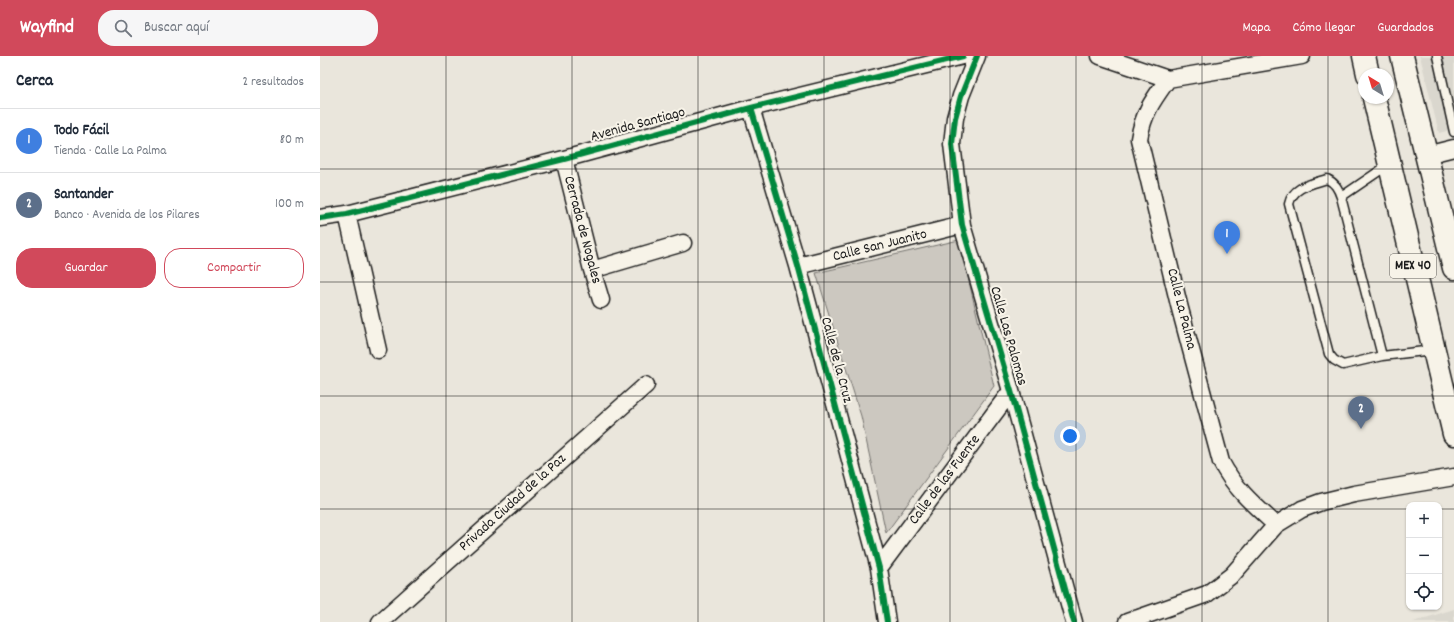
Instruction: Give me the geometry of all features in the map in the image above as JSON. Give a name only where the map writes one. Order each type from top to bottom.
[{"type":"main road","points":[[1364,56],[1367,68]]},
{"type":"main road","name":"MEX 40","points":[[1402,56],[1454,268]]},
{"type":"main road","name":"MEX 40","points":[[1375,104],[1454,434]]},
{"type":"street","name":"Avenida Santiago","points":[[320,218],[347,214],[564,159],[751,108],[963,56]]},
{"type":"street","name":"Calle Las Palomas","points":[[977,56],[961,96],[955,118],[952,144],[962,225],[1011,391],[1074,622]]},
{"type":"street","points":[[1100,56],[1168,79],[1302,56]]},
{"type":"street","name":"Calle La Palma","points":[[1168,79],[1153,100],[1145,115],[1139,139],[1179,305],[1221,462],[1239,491],[1276,525]]},
{"type":"street","name":"Calle de la Cruz","points":[[751,108],[798,266],[879,568],[888,622]]},
{"type":"street","points":[[1426,155],[1454,148]]},
{"type":"street","name":"Cerrada de Nogales","points":[[564,159],[601,300]]},
{"type":"street","points":[[347,214],[378,350]]},
{"type":"street","name":"Calle San Juanito","points":[[798,266],[962,225]]},
{"type":"street","points":[[592,270],[683,243]]},
{"type":"street","name":"Privada Ciudad de la Paz","points":[[380,622],[646,385]]},
{"type":"street","name":"Calle de las Fuente","points":[[879,568],[1011,391]]},
{"type":"street","points":[[1127,622],[1207,594],[1232,575],[1276,525],[1302,509],[1321,502],[1354,494],[1454,477]]},
{"type":"lane","points":[[1437,56],[1454,132]]},
{"type":"lane","points":[[1341,197],[1389,164]]},
{"type":"lane","points":[[1382,356],[1341,197],[1334,184],[1327,179],[1298,189],[1290,197],[1289,204],[1329,354],[1334,360],[1343,365],[1382,356],[1433,350]]},
{"type":"shaded area","points":[[1420,56],[1454,56],[1454,129],[1439,133]]},
{"type":"shaded area","points":[[959,240],[994,386],[886,533],[861,416],[816,273]]},
{"type":"shaded area","points":[[1454,609],[1454,622],[1413,622]]},
{"type":"cycle path","points":[[320,218],[347,214],[564,159],[751,108],[963,56]]},
{"type":"cycle path","points":[[977,56],[961,96],[955,118],[952,144],[962,225],[1011,391],[1074,622]]},
{"type":"cycle path","points":[[751,108],[798,266],[879,568],[887,622]]},
{"type":"place","name":"Todo Fácil","points":[[1227,254]]},
{"type":"place","name":"Santander","points":[[1361,429]]}]
